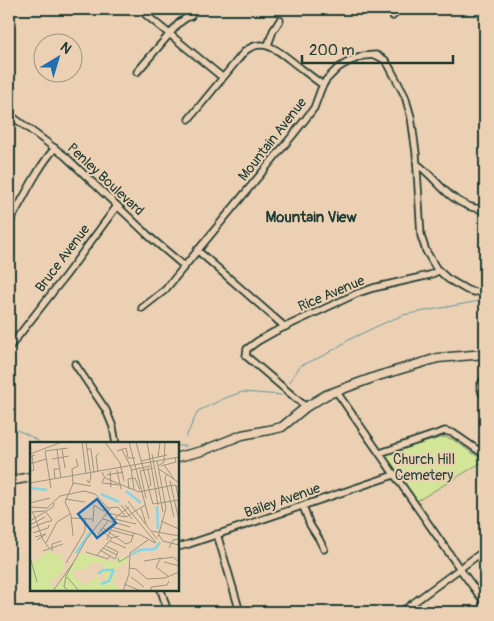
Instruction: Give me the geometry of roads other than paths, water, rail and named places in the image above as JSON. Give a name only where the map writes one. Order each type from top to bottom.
[{"type":"street","points":[[393,16],[398,9]]},
{"type":"street","points":[[145,14],[222,77]]},
{"type":"street","points":[[137,72],[182,21],[191,16]]},
{"type":"street","points":[[268,45],[273,31],[280,20]]},
{"type":"street","points":[[189,119],[247,49],[257,45],[268,45],[278,50],[323,85]]},
{"type":"street","name":"Mountain Avenue","points":[[142,308],[165,290],[312,112],[323,85],[331,74],[355,58],[371,55],[385,60],[409,106],[417,164],[421,236],[426,251],[438,271],[464,288],[474,292],[485,291]]},
{"type":"street","name":"Penley Boulevard","points":[[9,114],[73,163],[151,238],[184,266]]},
{"type":"street","points":[[9,223],[55,148]]},
{"type":"street","points":[[417,164],[462,204],[485,210]]},
{"type":"street","name":"Bruce Avenue","points":[[9,348],[117,206]]},
{"type":"street","points":[[197,250],[285,327]]},
{"type":"street","name":"Rice Avenue","points":[[306,408],[246,356],[247,349],[285,327],[358,293],[430,275],[438,271]]},
{"type":"street","points":[[179,457],[202,451],[242,435],[282,426],[318,400],[336,391],[438,358],[485,354]]},
{"type":"street","points":[[75,364],[106,410],[113,427],[116,442]]},
{"type":"street","points":[[485,377],[480,386],[482,394],[485,396]]},
{"type":"street","points":[[336,391],[485,603]]},
{"type":"street","points":[[380,453],[445,431],[453,433],[485,455]]},
{"type":"street","name":"Bailey Avenue","points":[[179,547],[394,475]]},
{"type":"street","points":[[9,481],[30,477]]},
{"type":"street","points":[[9,500],[11,509],[9,515]]},
{"type":"street","points":[[303,506],[310,525],[320,539],[324,549]]},
{"type":"street","points":[[217,534],[240,612]]},
{"type":"street","points":[[401,612],[485,550]]},
{"type":"street","points":[[160,612],[168,611],[161,591]]},
{"type":"waterway","points":[[290,382],[300,366],[325,355],[352,338],[403,315],[485,300]]},
{"type":"waterway","points":[[186,437],[198,411],[223,399],[242,392],[281,395]]},
{"type":"waterway","points":[[9,428],[26,434],[39,442]]},
{"type":"waterway","points":[[179,446],[186,446]]},
{"type":"district","name":"Mountain View","points":[[311,217]]},
{"type":"park label","name":"Church Hill Cemetery","points":[[424,468]]}]
